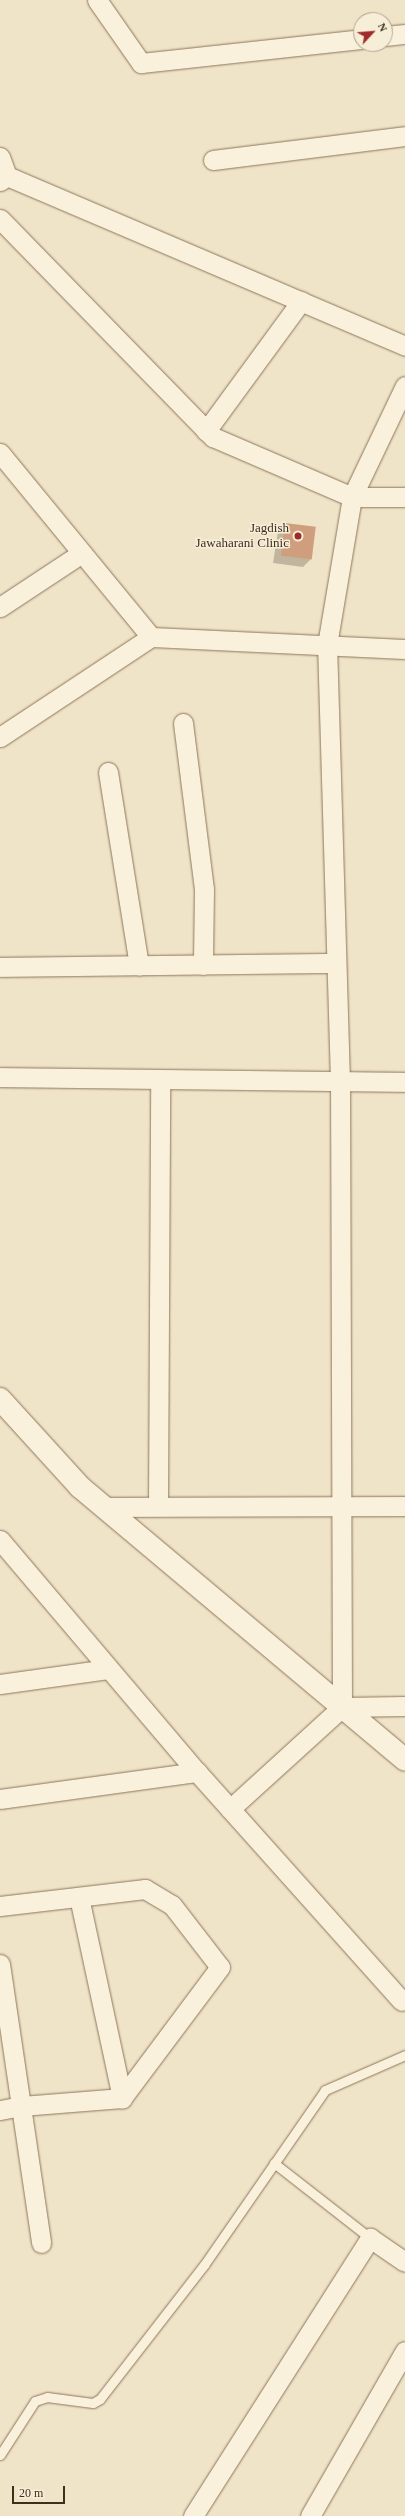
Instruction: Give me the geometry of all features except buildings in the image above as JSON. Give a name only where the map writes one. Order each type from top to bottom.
[{"type":"main road","points":[[0,1399],[80,1487],[405,1760]]},
{"type":"street","points":[[97,0],[141,63],[353,40]]},
{"type":"street","points":[[393,35],[405,34]]},
{"type":"street","points":[[213,160],[405,136]]},
{"type":"street","points":[[0,157],[3,179],[301,301],[405,346]]},
{"type":"street","points":[[0,219],[213,437],[352,497],[405,497]]},
{"type":"street","points":[[206,430],[301,301]]},
{"type":"street","points":[[342,1707],[340,1081],[327,645],[352,497],[405,386]]},
{"type":"street","points":[[0,453],[151,636]]},
{"type":"street","points":[[0,607],[82,553]]},
{"type":"street","points":[[0,737],[151,636],[405,649]]},
{"type":"street","points":[[183,723],[204,889],[203,965]]},
{"type":"street","points":[[108,772],[139,966]]},
{"type":"street","points":[[0,967],[336,963]]},
{"type":"street","points":[[0,1077],[405,1082]]},
{"type":"street","points":[[158,1506],[160,1079]]},
{"type":"street","points":[[104,1507],[405,1506]]},
{"type":"street","points":[[3,1550],[197,1772],[402,2001]]},
{"type":"street","points":[[0,1684],[108,1669]]},
{"type":"street","points":[[230,1809],[342,1707],[405,1706]]},
{"type":"street","points":[[0,1799],[197,1772]]},
{"type":"street","points":[[0,1906],[146,1889],[172,1905],[220,1967],[122,2098],[21,2106],[0,2110]]},
{"type":"street","points":[[79,1897],[122,2098]]},
{"type":"street","points":[[0,1964],[42,2242]]},
{"type":"street","points":[[193,2516],[370,2238],[405,2262]]},
{"type":"street","points":[[310,2516],[405,2351]]},
{"type":"lane","points":[[0,2455],[35,2401],[47,2397],[93,2403],[100,2398],[204,2265],[325,2090],[405,2055]]},
{"type":"lane","points":[[274,2163],[370,2238]]},
{"type":"place","name":"Jagdish Jawaharani Clinic","points":[[298,536]]}]
